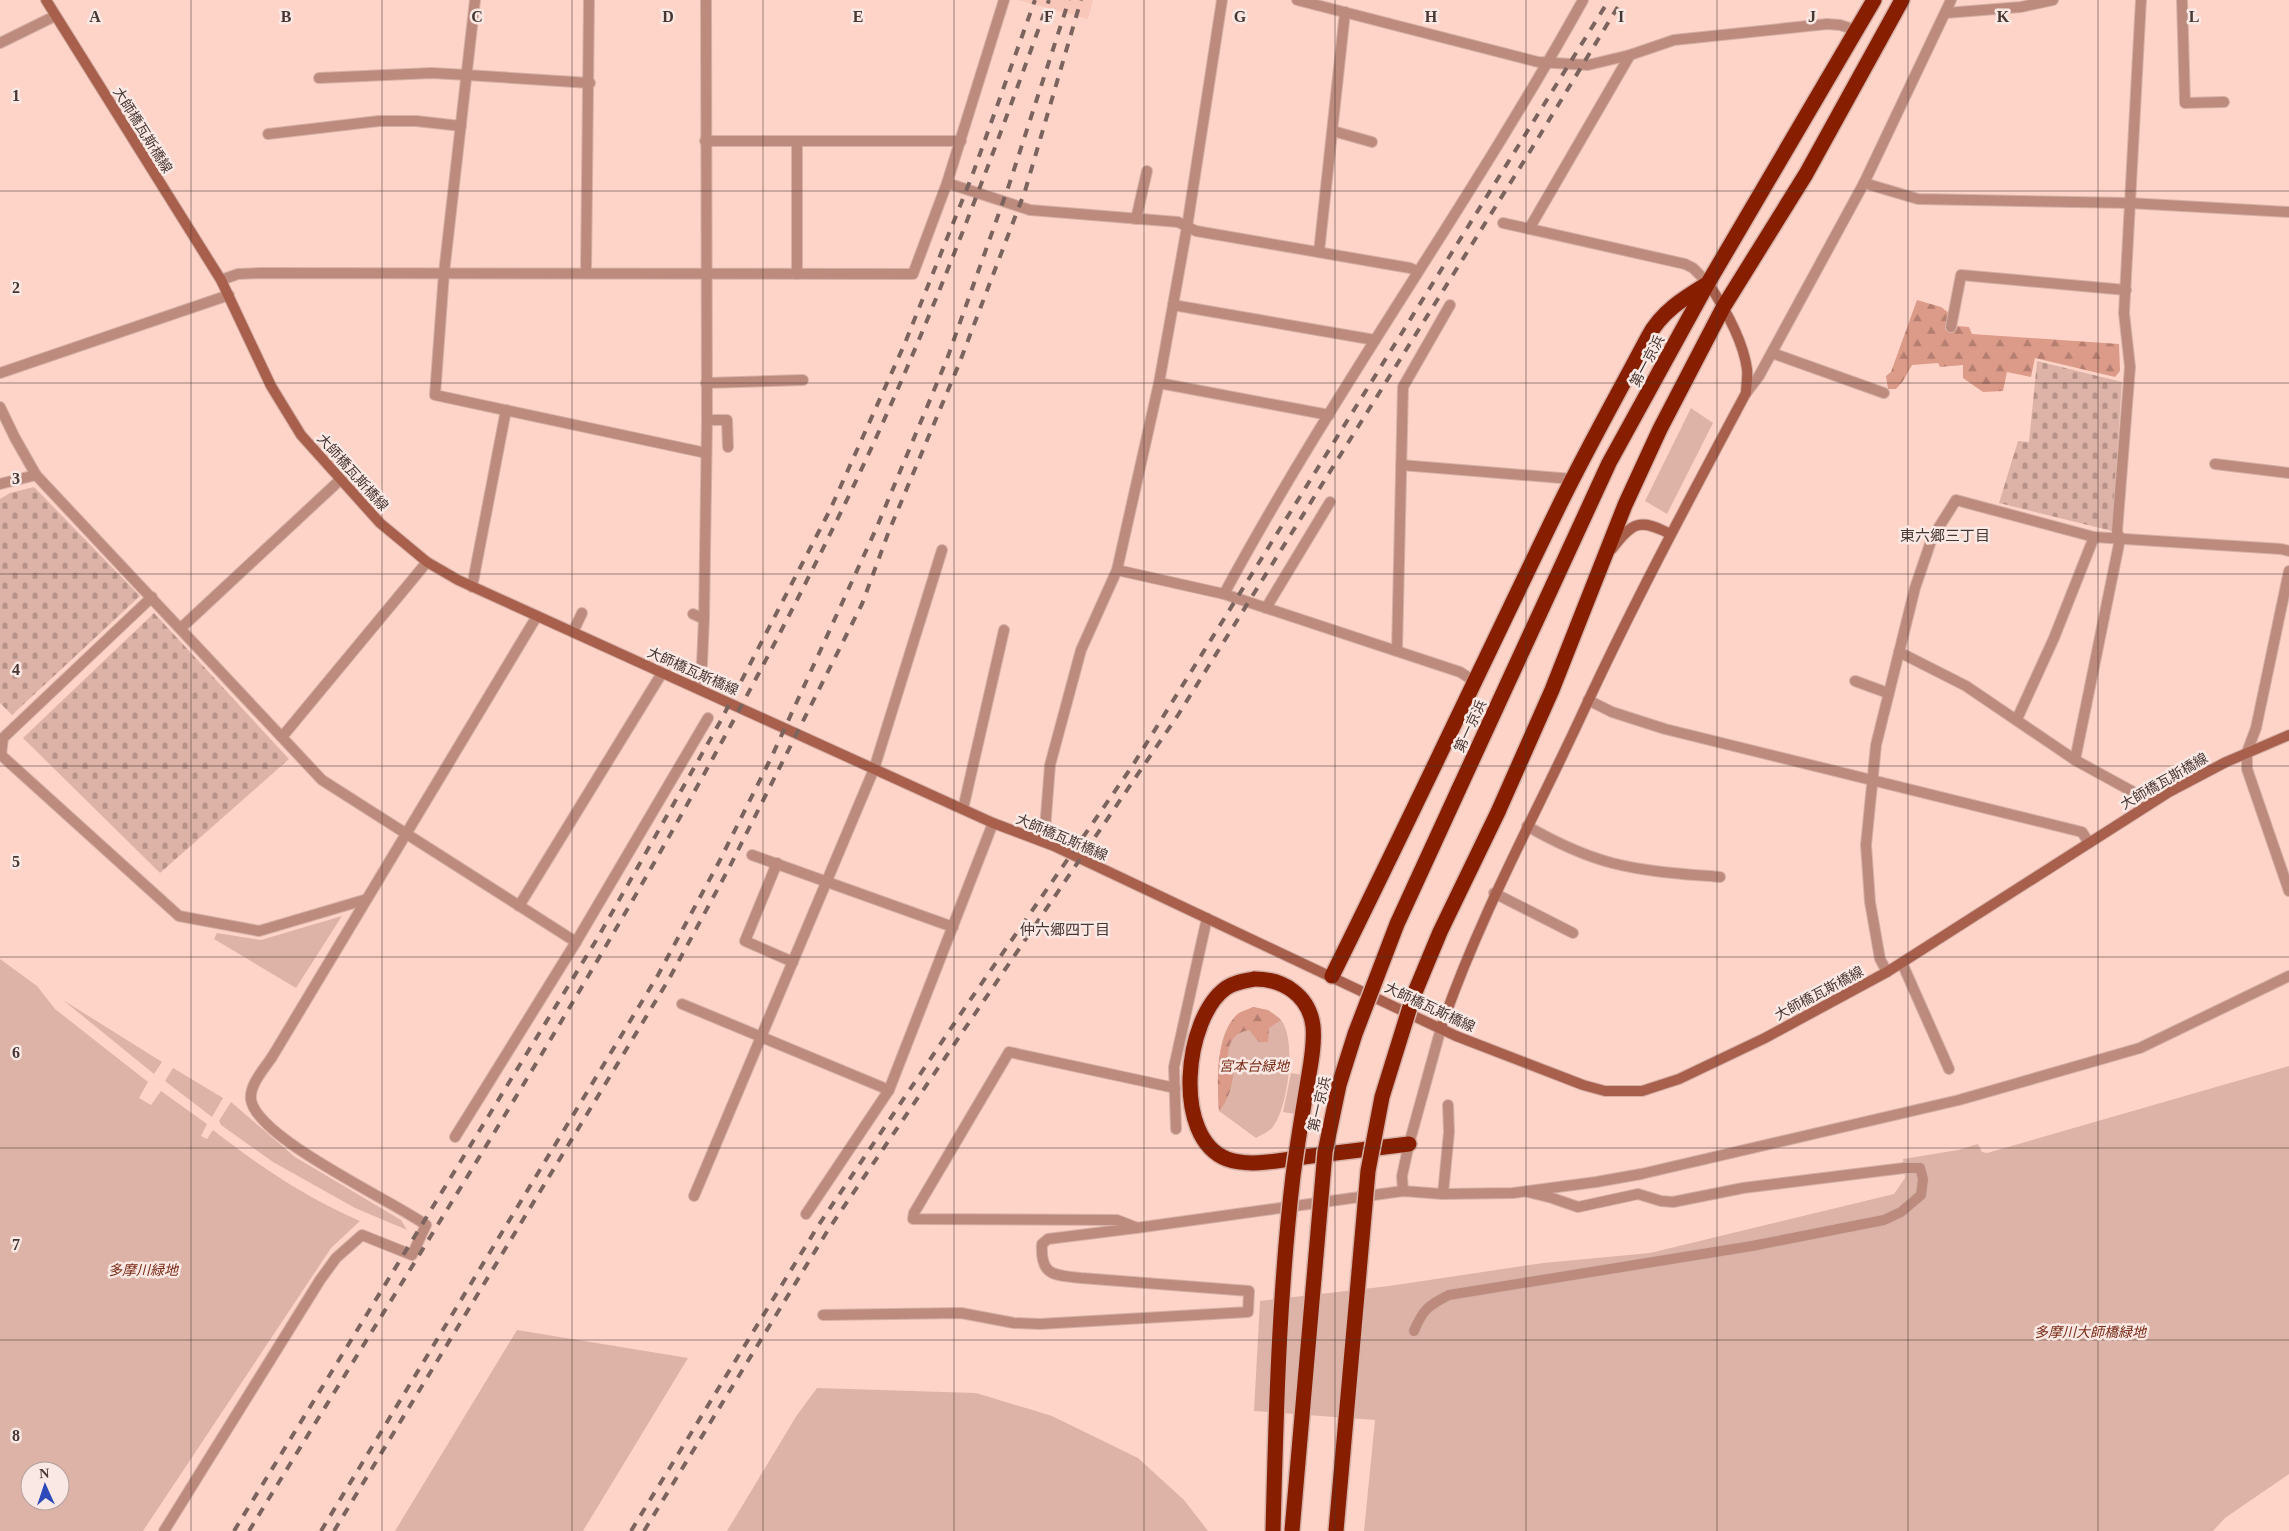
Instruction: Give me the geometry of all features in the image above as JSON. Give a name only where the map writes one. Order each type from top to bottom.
[{"type":"highway","name":"第一京浜","points":[[1292,1531],[1325,1152],[1340,1085],[1355,1034],[1393,933],[1610,463],[1708,283],[1874,0]]},
{"type":"highway","points":[[1336,1531],[1368,1171],[1382,1097],[1395,1049],[1433,948],[1498,812],[1552,690],[1625,505],[1660,429],[1724,306],[1806,174],[1902,0]]},
{"type":"highway","points":[[1332,976],[1428,782],[1474,681],[1573,479],[1655,323],[1680,301],[1708,283]]},
{"type":"highway","points":[[1273,1531],[1286,1256],[1293,1175],[1313,1050],[1313,1025],[1302,1000],[1294,990],[1280,982],[1254,979],[1237,982],[1225,989],[1214,1001],[1197,1031],[1191,1067],[1192,1111],[1206,1144],[1217,1154],[1228,1159],[1265,1162],[1409,1144]]},
{"type":"street","name":"大師橋瓦斯橋線","points":[[46,0],[221,280],[271,386],[301,435],[380,523],[427,562],[472,586],[963,810],[1044,842],[1441,1028],[1583,1085],[1605,1091],[1642,1091],[1679,1079],[1713,1064],[1887,972],[2145,806],[2202,774],[2289,734]]},
{"type":"street","points":[[475,0],[444,273],[435,394],[706,453]]},
{"type":"street","points":[[586,273],[590,83],[589,0]]},
{"type":"street","points":[[697,688],[702,664],[704,619],[707,420],[705,273],[706,0]]},
{"type":"street","points":[[221,280],[238,274],[913,274],[948,184],[1004,0]]},
{"type":"street","points":[[1044,842],[1050,765],[1081,650],[1117,570],[1159,383],[1187,227],[1222,0]]},
{"type":"street","points":[[1297,0],[1538,62],[1588,65],[1630,55],[1674,40],[1827,24],[1840,25],[1856,30]]},
{"type":"street","points":[[1224,594],[1329,415],[1548,62],[1583,0]]},
{"type":"street","points":[[1403,1191],[1402,1176],[1409,1144],[1441,1028],[1494,893],[1619,634],[1670,534],[1746,393],[1759,376],[1772,353],[1864,183],[1951,0]]},
{"type":"street","points":[[1946,13],[2021,7],[2053,0]]},
{"type":"street","points":[[2075,760],[2120,539],[2117,531],[2130,367],[2124,313],[2141,0]]},
{"type":"street","points":[[2182,0],[2185,103],[2224,102]]},
{"type":"street","points":[[1319,252],[1345,12]]},
{"type":"street","points":[[0,43],[55,16]]},
{"type":"street","points":[[1529,229],[1630,55]]},
{"type":"street","points":[[319,78],[423,73],[590,83]]},
{"type":"street","points":[[268,134],[379,121],[461,126]]},
{"type":"street","points":[[1333,131],[1372,142]]},
{"type":"street","points":[[705,141],[960,141]]},
{"type":"street","points":[[797,141],[797,274]]},
{"type":"street","points":[[1136,219],[1147,171]]},
{"type":"street","points":[[1864,183],[1918,199],[2129,203],[2289,212]]},
{"type":"street","points":[[948,184],[1030,210],[1178,222],[1196,231],[1410,268],[1417,271]]},
{"type":"street","points":[[1503,223],[1685,264],[1693,268],[1708,283],[1724,306],[1748,370],[1746,393]]},
{"type":"street","points":[[1951,327],[1960,275],[2126,290]]},
{"type":"street","points":[[0,373],[229,295]]},
{"type":"street","points":[[1173,305],[1375,340]]},
{"type":"street","points":[[1397,652],[1403,387],[1450,305]]},
{"type":"street","points":[[1772,353],[1884,393]]},
{"type":"street","points":[[706,383],[803,380]]},
{"type":"street","points":[[1159,383],[1329,415]]},
{"type":"street","points":[[0,408],[36,475],[182,628],[322,780],[576,942]]},
{"type":"street","points":[[472,586],[506,410]]},
{"type":"street","points":[[707,420],[727,420],[728,447]]},
{"type":"street","points":[[2215,464],[2289,473]]},
{"type":"street","points":[[1401,465],[1573,479]]},
{"type":"street","points":[[0,484],[36,475]]},
{"type":"street","points":[[182,628],[340,480]]},
{"type":"street","points":[[1887,972],[1880,960],[1870,902],[1866,845],[1876,745],[1915,588],[1932,538],[1956,500],[2094,537],[2289,551]]},
{"type":"street","points":[[1266,608],[1330,502]]},
{"type":"street","points":[[1602,563],[1622,536],[1630,528],[1639,524],[1646,523],[1670,534]]},
{"type":"street","points":[[2017,719],[2054,638],[2094,537]]},
{"type":"street","points":[[694,1196],[874,769],[942,550]]},
{"type":"street","points":[[282,737],[427,562]]},
{"type":"street","points":[[1117,570],[1224,594],[1460,672],[1474,681]]},
{"type":"street","points":[[2289,571],[2256,728],[2247,752],[2247,768],[2289,891]]},
{"type":"street","points":[[152,597],[4,738],[0,755],[179,916],[259,931],[364,900]]},
{"type":"street","points":[[573,632],[582,613]]},
{"type":"street","points":[[693,614],[704,619]]},
{"type":"street","points":[[164,1531],[311,1294],[336,1258],[362,1235],[412,1255],[426,1225],[410,1214],[319,1164],[292,1145],[258,1116],[251,1098],[253,1086],[537,616]]},
{"type":"street","points":[[963,810],[1004,630]]},
{"type":"street","points":[[1899,652],[1966,686],[2075,760],[2137,794],[2145,806]]},
{"type":"street","points":[[519,906],[662,673]]},
{"type":"street","points":[[1855,681],[1888,693]]},
{"type":"street","points":[[1588,700],[1612,712],[1665,729],[2082,832],[2089,843]]},
{"type":"street","points":[[454,1137],[576,942],[708,718]]},
{"type":"street","points":[[806,1214],[889,1090],[993,823]]},
{"type":"street","points":[[1527,826],[1552,841],[1612,863],[1673,873],[1720,877]]},
{"type":"street","points":[[752,855],[827,880],[953,927]]},
{"type":"street","points":[[777,863],[745,941],[793,962]]},
{"type":"street","points":[[1494,893],[1573,933]]},
{"type":"street","points":[[1176,1129],[1174,1067],[1207,918]]},
{"type":"street","points":[[1902,963],[1949,1069]]},
{"type":"street","points":[[823,1315],[961,1313],[1014,1323],[1040,1324],[1248,1312],[1249,1291],[1059,1275],[1047,1271],[1043,1266],[1042,1244],[1048,1239],[1403,1191],[1443,1194],[1528,1192],[1641,1174],[1959,1100],[2140,1048],[2289,976]]},
{"type":"street","points":[[682,1004],[889,1090]]},
{"type":"street","points":[[1136,1228],[1118,1220],[913,1219],[914,1213],[1009,1052],[1175,1088]]},
{"type":"street","points":[[1443,1194],[1449,1132],[1448,1105]]},
{"type":"street","points":[[1414,1331],[1421,1314],[1431,1304],[1449,1295],[1752,1246],[1884,1220],[1901,1212],[1921,1195],[1923,1179],[1920,1168],[1904,1168],[1743,1188],[1673,1202],[1638,1194],[1578,1207],[1528,1192]]},
{"type":"shaded area","points":[[1018,0],[1093,0],[1088,19]]},
{"type":"green space","points":[[1917,300],[1941,307],[1949,313],[1945,329],[1949,332],[1958,326],[1969,327],[1972,334],[2119,344],[2120,371],[2115,377],[2035,358],[2031,377],[2007,372],[2003,391],[1983,392],[1963,378],[1963,365],[1940,367],[1938,363],[1912,365],[1896,389],[1888,389],[1886,376],[1891,372]]},
{"type":"green space","points":[[2037,361],[2122,382],[2112,531],[1999,503],[2018,441],[2029,442]]},
{"type":"green space","points":[[1691,408],[1713,423],[1667,514],[1645,501]]},
{"type":"green space","points":[[34,487],[140,596],[12,715],[0,703],[0,499],[10,493]]},
{"type":"green space","points":[[154,613],[289,759],[160,873],[23,738]]},
{"type":"green space","points":[[342,916],[296,988],[214,939],[217,933],[261,940]]},
{"type":"green space","name":"多摩川緑地","points":[[0,959],[37,986],[55,1009],[148,1082],[139,1098],[151,1105],[161,1091],[207,1124],[201,1136],[207,1139],[213,1130],[249,1157],[301,1191],[360,1221],[331,1248],[143,1531],[0,1531]]},
{"type":"green space","points":[[63,1000],[162,1062],[154,1074]]},
{"type":"green space","name":"宮本台緑地","points":[[1253,1007],[1272,1012],[1281,1020],[1289,1043],[1286,1091],[1278,1119],[1272,1128],[1256,1138],[1219,1111],[1218,1087],[1219,1059],[1225,1033],[1239,1013]]},
{"type":"green space","points":[[1253,1007],[1268,1010],[1281,1020],[1269,1028],[1268,1042],[1259,1042],[1249,1030],[1235,1036],[1232,1040],[1228,1058],[1233,1060],[1232,1080],[1229,1094],[1219,1111],[1219,1059],[1225,1033],[1239,1013]]},
{"type":"green space","name":"多摩川大師橋緑地","points":[[2289,1066],[2289,1474],[2225,1518],[2213,1531],[1364,1531],[1375,1420],[1254,1411],[1260,1301],[1389,1286],[1543,1263],[1650,1253],[1894,1194],[1905,1178],[1903,1159],[1958,1150],[1978,1144],[1982,1152],[1987,1153]]},
{"type":"green space","points":[[173,1068],[223,1098],[212,1117],[165,1081]]},
{"type":"green space","points":[[1291,1073],[1303,1075],[1295,1114],[1283,1112]]},
{"type":"green space","points":[[231,1102],[295,1157],[401,1220],[407,1230],[355,1208],[273,1162],[221,1125],[219,1121]]},
{"type":"green space","points":[[517,1330],[688,1358],[583,1531],[395,1531]]},
{"type":"green space","points":[[817,1388],[976,1393],[1052,1416],[1138,1458],[1184,1500],[1208,1531],[727,1531],[797,1415]]},
{"type":"railway","points":[[234,1531],[597,939],[720,722],[830,510],[905,343],[972,176],[1035,0]]},
{"type":"railway","points":[[249,1531],[480,1156],[631,904],[773,647],[839,516],[898,390],[951,261],[1049,0]]},
{"type":"railway","points":[[321,1531],[658,975],[719,862],[772,756],[876,529],[947,359],[1009,185],[1069,0]]},
{"type":"railway","points":[[334,1531],[669,979],[729,868],[862,604],[889,531],[959,364],[1025,191],[1081,0]]},
{"type":"railway","points":[[631,1531],[818,1226],[966,1006],[1133,765],[1609,0]]},
{"type":"railway","points":[[644,1531],[828,1230],[1178,715],[1529,153],[1622,0]]},
{"type":"district","name":"東六郷三丁目","points":[[1945,536]]},
{"type":"district","name":"仲六郷四丁目","points":[[1065,930]]}]
